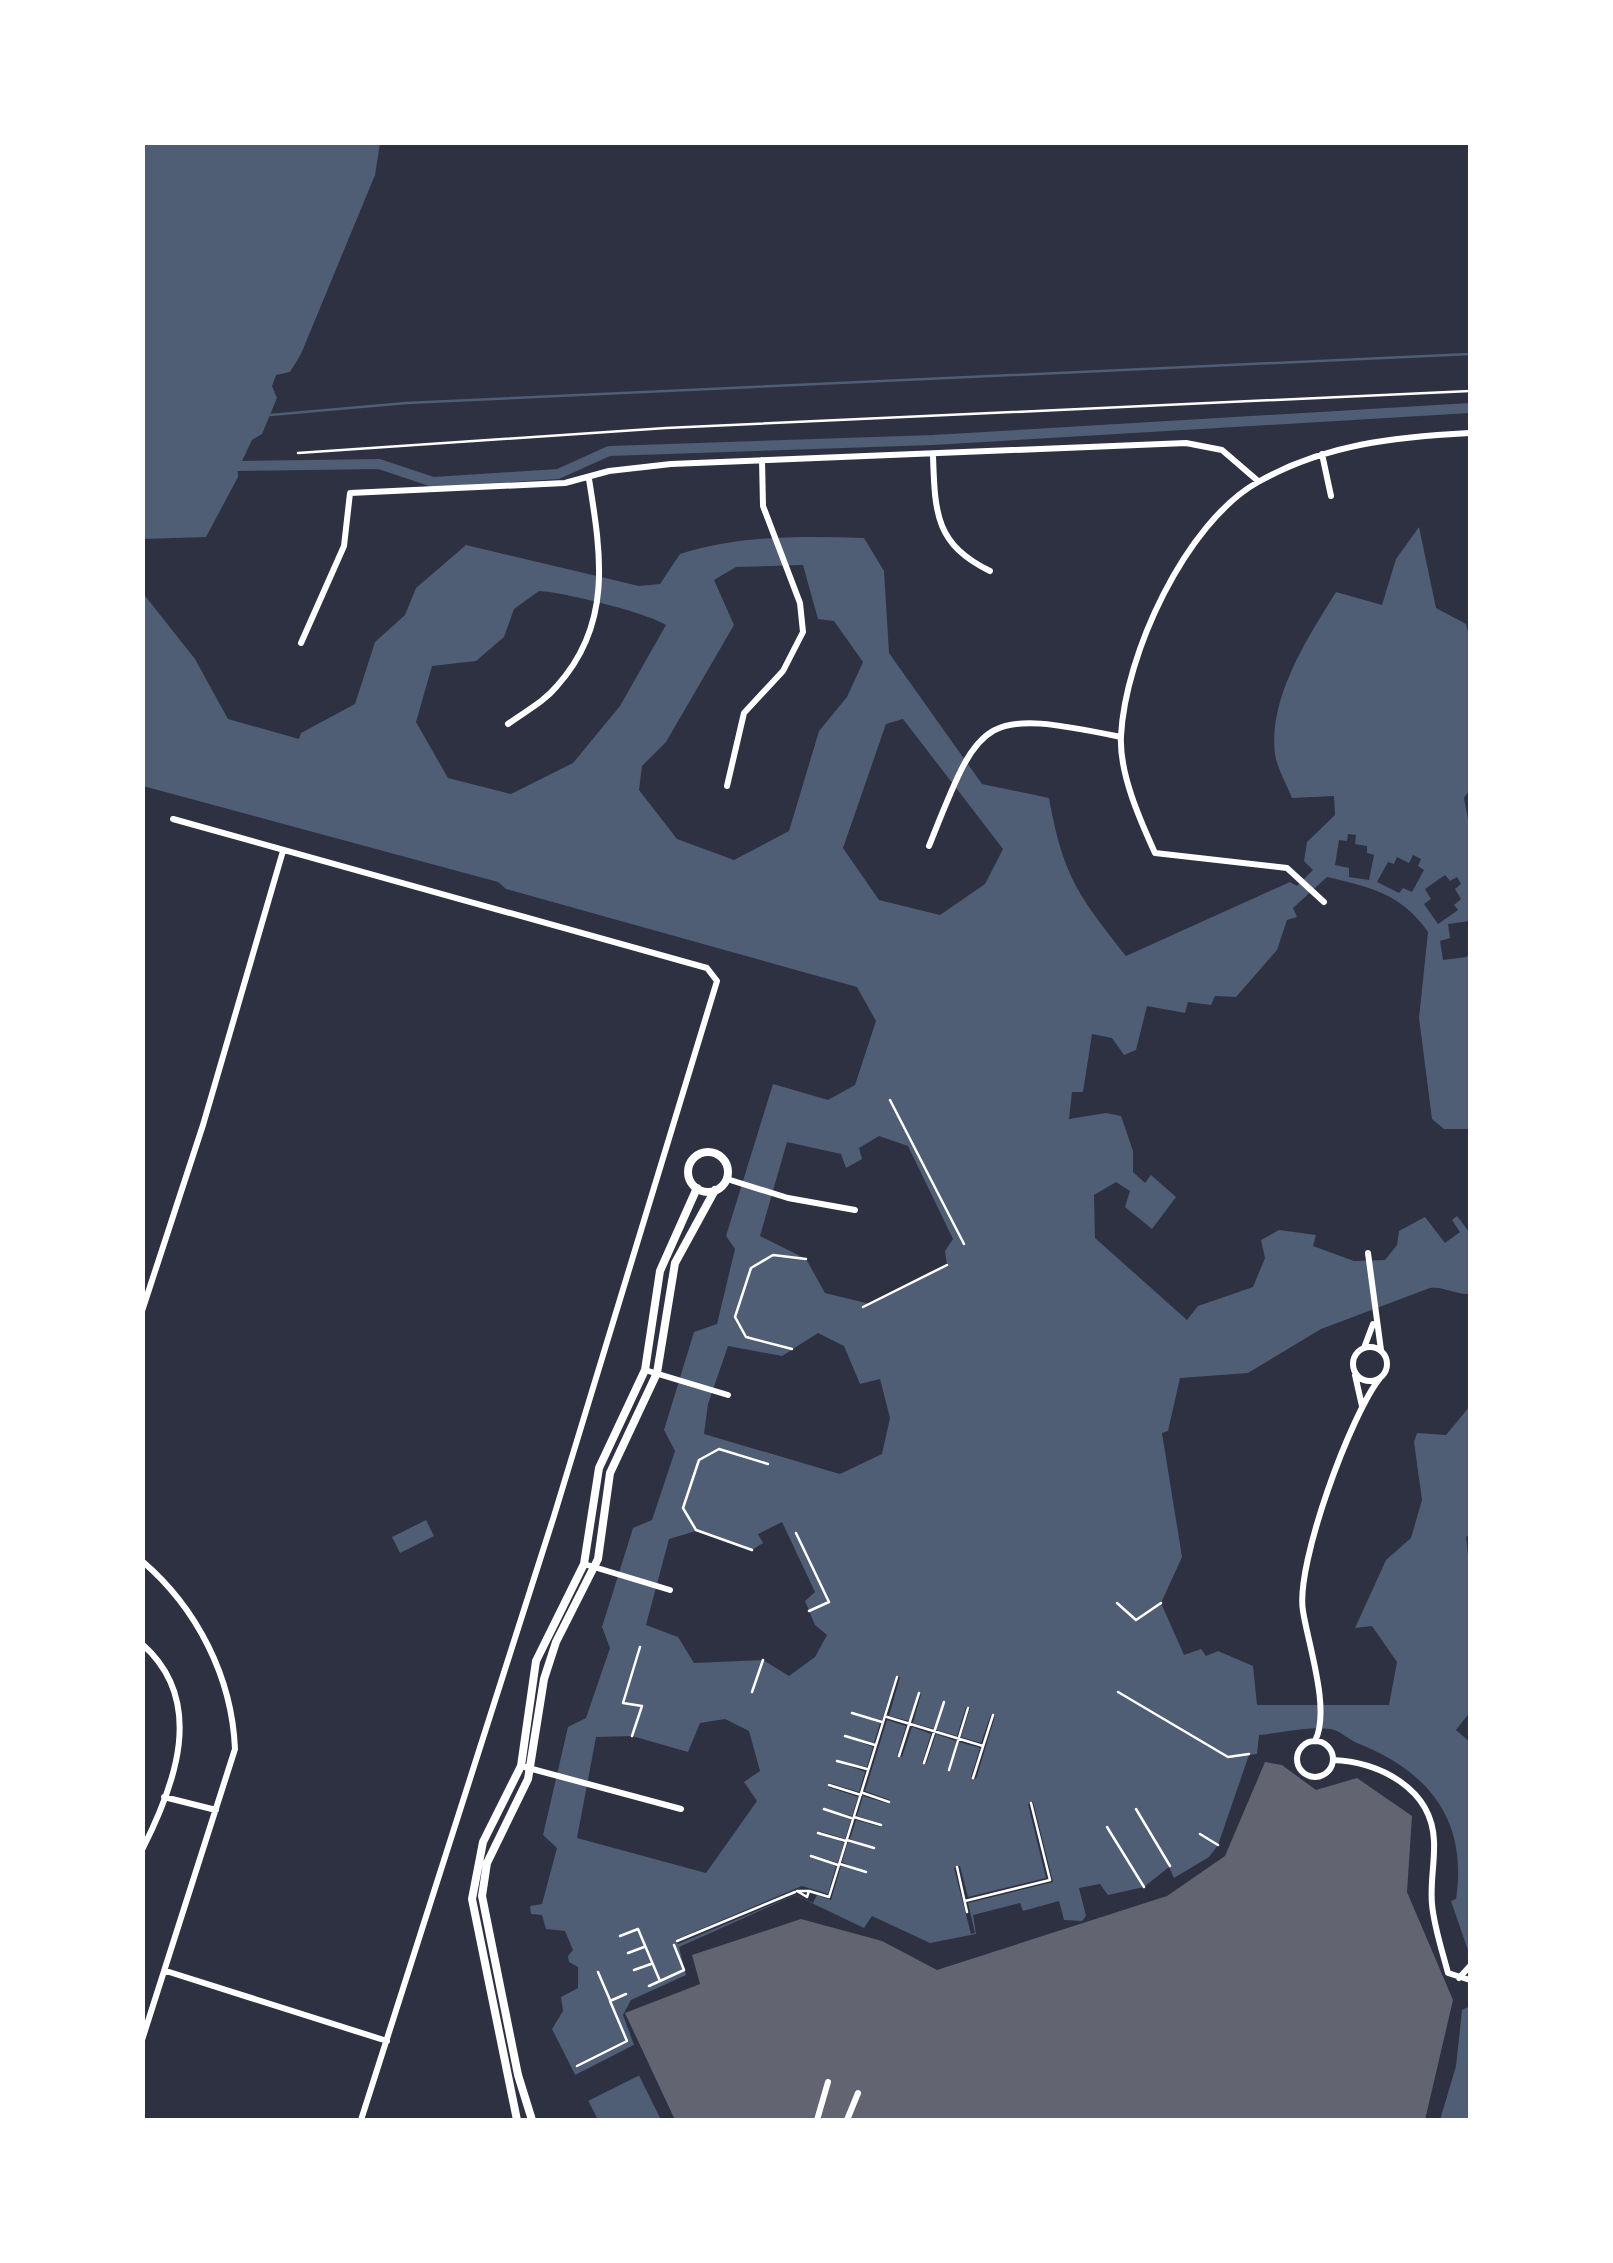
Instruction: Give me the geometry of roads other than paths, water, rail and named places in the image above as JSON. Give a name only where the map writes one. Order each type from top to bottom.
[{"type":"street","points":[[1324,902],[1287,868],[1155,852],[1122,763],[1121,737],[1138,655],[1179,568],[1217,517],[1258,482],[1322,454],[1374,439],[1470,433]]},
{"type":"street","points":[[302,643],[344,546],[350,493],[588,479],[639,466],[1197,444],[1233,456],[1258,482]]},
{"type":"street","points":[[1322,454],[1330,496]]},
{"type":"street","points":[[933,456],[936,510],[946,537],[960,554],[990,571]]},
{"type":"street","points":[[727,786],[744,714],[783,671],[803,632],[800,603],[763,506],[762,460]]},
{"type":"street","points":[[508,724],[556,688],[579,654],[596,612],[602,572],[588,479]]},
{"type":"street","points":[[929,846],[967,754],[990,732],[1012,723],[1048,722],[1121,737]]},
{"type":"street","points":[[173,819],[707,968],[717,981],[554,1516],[362,2120]]},
{"type":"street","points":[[142,1311],[203,1124],[283,851]]},
{"type":"street","points":[[517,2120],[472,1899],[483,1842],[521,1766],[536,1660],[584,1564],[599,1468],[645,1370],[663,1260],[697,1188],[689,1170],[700,1154],[713,1153],[724,1160],[727,1179]]},
{"type":"street","points":[[727,1179],[788,1198],[855,1210]]},
{"type":"street","points":[[532,2120],[513,2049],[482,1896],[490,1853],[531,1769],[547,1666],[596,1566],[613,1463],[661,1375],[675,1262],[715,1190],[727,1179]]},
{"type":"street","points":[[697,1188],[715,1190]]},
{"type":"street","points":[[1317,1739],[1314,1649],[1302,1610],[1302,1580],[1316,1524],[1362,1408],[1387,1364],[1374,1321],[1368,1253]]},
{"type":"street","points":[[1362,1408],[1352,1361],[1364,1348],[1374,1321]]},
{"type":"street","points":[[1364,1348],[1381,1351]]},
{"type":"street","points":[[645,1370],[728,1396]]},
{"type":"street","points":[[1354,1373],[1366,1382],[1380,1378]]},
{"type":"street","points":[[142,1561],[183,1603],[209,1644],[235,1749],[142,2040]]},
{"type":"street","points":[[584,1564],[670,1590]]},
{"type":"street","points":[[142,1644],[166,1672],[179,1711],[179,1764],[142,1850]]},
{"type":"street","points":[[1317,1739],[1297,1752],[1302,1772],[1322,1776],[1333,1760]]},
{"type":"street","points":[[1317,1739],[1328,1746],[1333,1760]]},
{"type":"street","points":[[1333,1760],[1363,1762],[1404,1784],[1430,1817],[1434,1838],[1433,1916],[1448,1973],[1470,1980]]},
{"type":"street","points":[[521,1766],[681,1809]]},
{"type":"street","points":[[164,1797],[200,1802],[216,1810]]},
{"type":"street","points":[[1458,1978],[1470,1966]]},
{"type":"street","points":[[166,1971],[387,2042]]},
{"type":"street","points":[[501,2051],[513,2049]]},
{"type":"street","points":[[817,2120],[828,2082]]},
{"type":"street","points":[[847,2120],[858,2093]]},
{"type":"lane","points":[[298,453],[666,428],[1470,391]]},
{"type":"water","points":[[142,143],[380,143],[375,175],[301,354],[290,372],[276,375],[272,386],[277,398],[262,434],[252,440],[242,461],[237,462],[238,477],[206,537],[143,539]]},
{"type":"water","points":[[1419,527],[1436,608],[1466,624],[1470,641],[1470,789],[1464,798],[1470,830],[1470,921],[1448,924],[1450,938],[1440,941],[1443,960],[1467,957],[1470,950],[1470,1129],[1444,1129],[1432,1119],[1419,1018],[1428,932],[1407,909],[1384,894],[1327,877],[1293,908],[1297,917],[1287,920],[1277,950],[1236,997],[1215,996],[1211,1005],[1188,1002],[1185,1013],[1147,1006],[1136,1050],[1124,1055],[1112,1038],[1092,1034],[1083,1092],[1072,1092],[1069,1119],[1106,1113],[1121,1116],[1133,1151],[1133,1172],[1145,1183],[1151,1175],[1176,1197],[1152,1229],[1125,1207],[1130,1191],[1116,1182],[1094,1195],[1095,1238],[1187,1320],[1198,1306],[1253,1287],[1265,1258],[1261,1240],[1279,1230],[1316,1235],[1313,1246],[1354,1261],[1385,1260],[1397,1245],[1399,1231],[1425,1217],[1445,1243],[1460,1232],[1452,1220],[1457,1216],[1470,1233],[1470,1294],[1430,1288],[1321,1329],[1248,1373],[1180,1378],[1168,1431],[1162,1433],[1182,1557],[1161,1603],[1184,1655],[1201,1649],[1206,1656],[1218,1651],[1253,1666],[1257,1705],[1389,1705],[1397,1662],[1372,1626],[1355,1628],[1386,1560],[1411,1538],[1422,1500],[1414,1442],[1417,1433],[1446,1435],[1470,1406],[1470,1534],[1466,1537],[1470,1574],[1470,1712],[1456,1730],[1470,1742],[1470,1956],[1451,1901],[1456,1899],[1456,1845],[1449,1822],[1423,1784],[1382,1754],[1333,1730],[1313,1728],[1259,1735],[1257,1754],[1249,1755],[1218,1845],[1209,1857],[1174,1878],[1169,1867],[1144,1887],[1108,1895],[1100,1884],[1079,1888],[1086,1916],[1082,1921],[1064,1920],[1059,1901],[1023,1911],[1020,1903],[973,1915],[976,1934],[930,1943],[872,1916],[864,1928],[795,1895],[679,1947],[686,1975],[631,2000],[623,2015],[634,2045],[626,2049],[661,2120],[598,2120],[552,2029],[563,2011],[561,1997],[578,1988],[578,1967],[569,1962],[568,1956],[573,1950],[565,1931],[546,1929],[542,1915],[531,1914],[530,1906],[542,1904],[557,1848],[543,1835],[568,1727],[586,1718],[610,1648],[602,1627],[633,1528],[652,1520],[675,1451],[664,1430],[694,1332],[717,1324],[735,1249],[726,1236],[773,1084],[828,1100],[855,1085],[876,1021],[857,987],[506,889],[498,882],[143,786],[142,592],[195,659],[228,719],[299,739],[301,733],[355,704],[375,642],[405,615],[416,588],[466,545],[639,586],[660,584],[680,554],[726,543],[771,538],[864,538],[884,571],[889,653],[982,784],[1049,798],[1060,847],[1075,883],[1126,956],[1290,882],[1297,886],[1313,870],[1304,861],[1307,842],[1335,815],[1334,796],[1292,798],[1275,754],[1278,711],[1292,669],[1336,592],[1382,605],[1396,559]],"holes":[[[803,565],[818,619],[834,621],[863,662],[847,697],[819,731],[789,831],[734,860],[677,839],[639,790],[642,766],[666,742],[734,625],[714,580],[736,567]],[[539,591],[605,604],[666,625],[620,706],[573,763],[511,794],[448,778],[416,722],[432,666],[476,661],[504,637],[514,609]],[[903,719],[1003,849],[985,884],[940,915],[879,900],[843,848],[886,724]],[[1348,834],[1356,835],[1355,844],[1367,846],[1367,853],[1374,855],[1369,880],[1349,877],[1349,868],[1335,865],[1339,840],[1347,841]],[[1413,855],[1421,859],[1418,866],[1424,870],[1412,892],[1403,888],[1399,893],[1377,882],[1388,862],[1394,864],[1397,857],[1409,863]],[[1445,875],[1450,881],[1457,877],[1461,884],[1455,889],[1461,899],[1454,905],[1458,910],[1438,924],[1424,904],[1431,899],[1425,889]],[[879,1136],[908,1146],[953,1239],[945,1251],[947,1265],[870,1304],[825,1293],[806,1259],[760,1236],[787,1142],[841,1154],[846,1168],[862,1159],[859,1148]],[[818,1333],[844,1346],[860,1384],[880,1379],[890,1418],[882,1454],[840,1474],[704,1434],[708,1404],[728,1346],[782,1356]],[[782,1522],[815,1592],[805,1601],[815,1625],[827,1635],[815,1657],[789,1676],[763,1660],[694,1663],[678,1637],[646,1625],[669,1539],[696,1531],[752,1550],[763,1543],[758,1534]],[[725,1719],[749,1731],[760,1771],[744,1782],[757,1801],[706,1873],[577,1838],[596,1737],[632,1736],[688,1752],[700,1723]]]},
{"type":"water","points":[[426,1520],[434,1536],[400,1553],[392,1537]]},
{"type":"water","points":[[1470,2006],[1470,2120],[1440,2120],[1456,2066],[1462,2010]]},
{"type":"waterway","points":[[270,415],[406,403],[1470,354]]},
{"type":"waterway","points":[[236,466],[379,464],[433,482],[558,474],[609,451],[933,440],[1470,408]]}]
